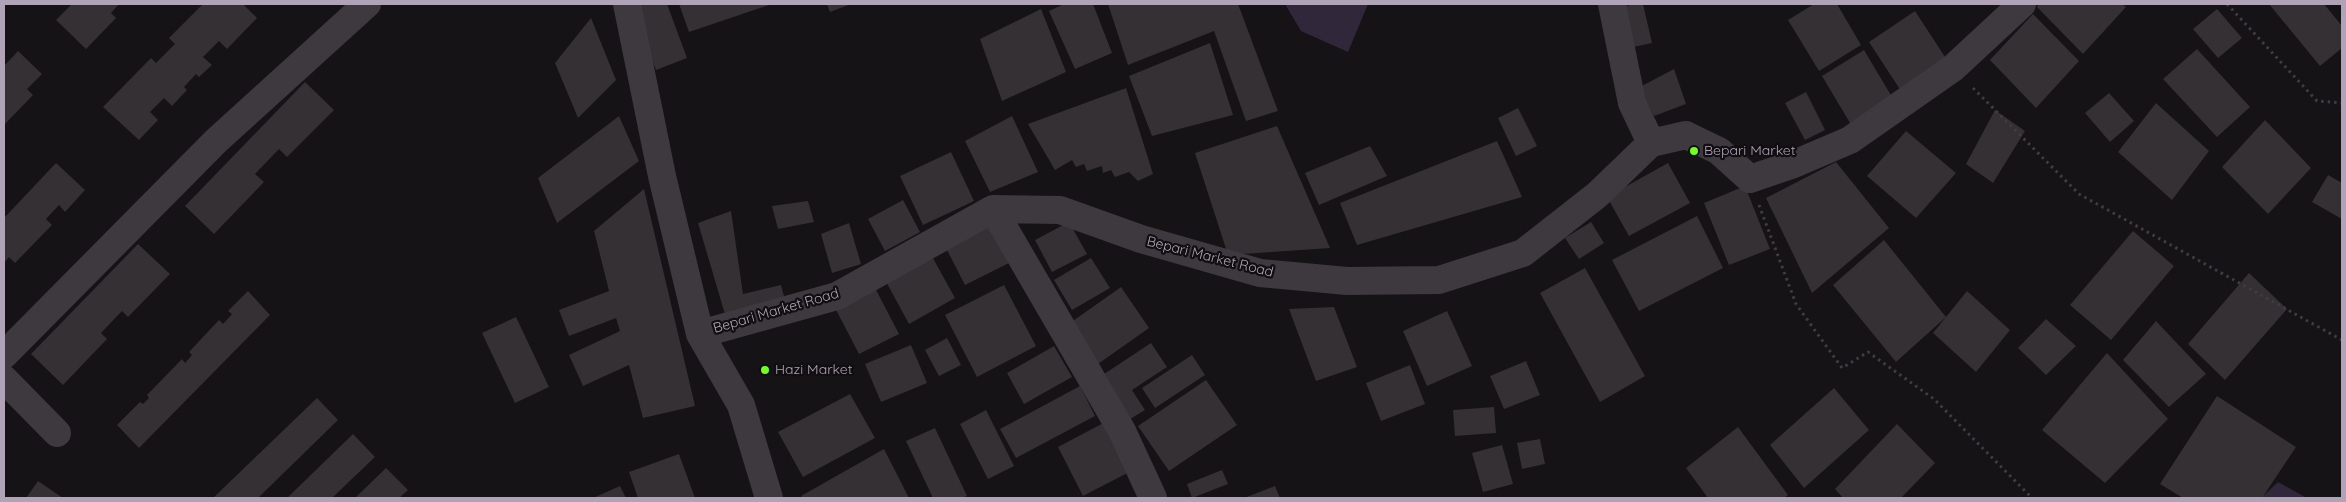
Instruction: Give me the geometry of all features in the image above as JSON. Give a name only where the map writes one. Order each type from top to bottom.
[{"type":"street","points":[[4,355],[216,141],[367,4]]},
{"type":"street","points":[[627,4],[662,176],[700,334],[741,405],[770,498]]},
{"type":"street","points":[[1612,4],[1632,103],[1651,143],[1686,135],[1719,151],[1750,179],[1794,164],[1850,140],[1953,68],[2022,4]]},
{"type":"street","name":"Bepari Market Road","points":[[700,334],[836,296],[993,209],[1060,210],[1141,239],[1260,273],[1347,281],[1439,280],[1523,253],[1597,195],[1651,143]]},
{"type":"street","points":[[993,209],[1122,431],[1153,498]]},
{"type":"street","points":[[4,379],[57,432]]},
{"type":"path","points":[[2227,4],[2317,100],[2342,103]]},
{"type":"path","points":[[1953,68],[2079,194],[2342,340]]},
{"type":"path","points":[[1750,179],[1796,304],[1842,368],[1868,352],[1934,399],[2032,498]]},
{"type":"shaded area","points":[[1285,4],[1368,4],[1348,52],[1301,31]]},
{"type":"shaded area","points":[[2278,482],[2307,498],[2261,498]]},
{"type":"building","points":[[72,4],[119,4],[111,13],[116,18],[86,49],[56,20]]},
{"type":"building","points":[[203,4],[243,4],[257,18],[227,49],[219,41],[203,57],[212,65],[199,77],[196,74],[184,87],[187,90],[172,106],[164,98],[150,112],[158,120],[139,140],[103,107],[151,58],[156,63],[175,44],[169,38]]},
{"type":"building","points":[[667,4],[687,58],[656,70],[632,5]]},
{"type":"building","points":[[679,4],[772,4],[689,32]]},
{"type":"building","points":[[827,4],[851,4],[830,12]]},
{"type":"building","points":[[1064,4],[1093,4],[1112,53],[1075,69],[1049,11]]},
{"type":"building","points":[[1108,4],[1238,4],[1278,111],[1246,121],[1214,31],[1128,65]]},
{"type":"building","points":[[1643,4],[1652,43],[1629,48],[1621,7]]},
{"type":"building","points":[[1814,4],[1837,4],[1861,45],[1819,71],[1788,20]]},
{"type":"building","points":[[2039,4],[2122,4],[2126,7],[2083,54],[2037,7]]},
{"type":"building","points":[[2269,4],[2324,4],[2342,26],[2342,48],[2320,66]]},
{"type":"building","points":[[1041,9],[1066,72],[1002,101],[980,39]]},
{"type":"building","points":[[2217,9],[2242,38],[2218,58],[2193,29]]},
{"type":"building","points":[[1915,11],[1947,60],[1901,91],[1869,42]]},
{"type":"building","points":[[2033,14],[2079,61],[2036,108],[1990,60]]},
{"type":"building","points":[[591,18],[616,80],[578,118],[555,63]]},
{"type":"building","points":[[1210,43],[1233,115],[1152,136],[1129,76]]},
{"type":"building","points":[[2197,49],[2250,107],[2217,137],[2163,79]]},
{"type":"building","points":[[1864,50],[1895,102],[1853,128],[1822,76]]},
{"type":"building","points":[[18,51],[42,74],[27,89],[33,95],[4,125],[4,66]]},
{"type":"building","points":[[1674,69],[1686,104],[1654,116],[1638,88]]},
{"type":"building","points":[[305,82],[334,110],[287,157],[279,149],[255,174],[264,182],[214,234],[185,206]]},
{"type":"building","points":[[1126,88],[1153,174],[1138,181],[1129,172],[1115,177],[1111,170],[1103,173],[1102,166],[1087,171],[1084,164],[1076,167],[1072,160],[1055,170],[1028,124]]},
{"type":"building","points":[[1806,92],[1825,130],[1805,140],[1785,103]]},
{"type":"building","points":[[2109,93],[2134,121],[2110,142],[2085,113]]},
{"type":"building","points":[[2156,103],[2209,151],[2172,200],[2118,152]]},
{"type":"building","points":[[1518,108],[1537,146],[1516,156],[1498,118]]},
{"type":"building","points":[[1995,110],[2025,131],[1993,183],[1966,164]]},
{"type":"building","points":[[619,116],[639,161],[557,223],[538,178]]},
{"type":"building","points":[[1012,116],[1038,172],[990,192],[965,141]]},
{"type":"building","points":[[2265,120],[2311,168],[2268,214],[2222,167]]},
{"type":"building","points":[[1277,126],[1330,248],[1228,255],[1195,153]]},
{"type":"building","points":[[1906,131],[1956,173],[1916,218],[1867,176]]},
{"type":"building","points":[[1497,141],[1522,197],[1357,245],[1340,203]]},
{"type":"building","points":[[1370,146],[1387,176],[1319,205],[1305,173]]},
{"type":"building","points":[[951,152],[974,201],[923,225],[900,176]]},
{"type":"building","points":[[1836,162],[1889,228],[1812,293],[1766,198]]},
{"type":"building","points":[[56,163],[85,190],[65,212],[59,205],[46,219],[52,225],[15,263],[9,257],[4,263],[4,218]]},
{"type":"building","points":[[1668,163],[1690,203],[1629,236],[1607,197]]},
{"type":"building","points":[[2328,175],[2342,183],[2342,219],[2312,202]]},
{"type":"building","points":[[1745,186],[1770,249],[1729,265],[1704,203]]},
{"type":"building","points":[[644,189],[695,406],[643,418],[629,365],[583,386],[569,355],[620,331],[616,318],[569,336],[559,310],[609,291],[594,231]]},
{"type":"building","points":[[903,200],[920,232],[885,251],[868,219]]},
{"type":"building","points":[[808,201],[814,222],[778,229],[772,206]]},
{"type":"building","points":[[731,211],[743,294],[781,285],[786,304],[727,321],[698,223]]},
{"type":"building","points":[[1697,216],[1723,268],[1639,311],[1612,260]]},
{"type":"building","points":[[1069,222],[1087,254],[1052,272],[1035,240]]},
{"type":"building","points":[[1591,222],[1604,243],[1579,259],[1565,238]]},
{"type":"building","points":[[849,223],[861,264],[832,273],[821,234]]},
{"type":"building","points":[[990,225],[1009,263],[965,285],[946,248]]},
{"type":"building","points":[[2133,231],[2174,266],[2111,340],[2070,305]]},
{"type":"building","points":[[1884,240],[1946,317],[1896,362],[1833,285]]},
{"type":"building","points":[[138,244],[170,274],[128,317],[122,311],[101,333],[107,339],[63,385],[31,354]]},
{"type":"building","points":[[929,251],[955,298],[909,324],[883,276]]},
{"type":"building","points":[[1091,258],[1110,288],[1072,310],[1054,280]]},
{"type":"building","points":[[1585,268],[1645,376],[1600,402],[1540,293]]},
{"type":"building","points":[[2249,273],[2287,309],[2225,380],[2188,344]]},
{"type":"building","points":[[873,284],[899,334],[859,354],[833,304]]},
{"type":"building","points":[[1004,285],[1036,346],[977,377],[945,315]]},
{"type":"building","points":[[1121,287],[1149,328],[1098,364],[1070,323]]},
{"type":"building","points":[[248,291],[270,315],[139,448],[117,425],[140,402],[143,404],[149,398],[147,395],[182,359],[185,363],[192,355],[189,352],[219,320],[223,324],[232,314],[228,311]]},
{"type":"building","points":[[1967,291],[2010,330],[1976,372],[1933,333]]},
{"type":"building","points":[[1334,307],[1357,367],[1316,381],[1289,309]]},
{"type":"building","points":[[1447,311],[1472,366],[1427,386],[1403,331]]},
{"type":"building","points":[[516,317],[549,387],[515,403],[482,333]]},
{"type":"building","points":[[2046,319],[2076,346],[2046,375],[2018,348]]},
{"type":"building","points":[[2156,321],[2206,374],[2169,407],[2123,360]]},
{"type":"building","points":[[947,338],[961,365],[939,376],[925,350]]},
{"type":"building","points":[[1151,343],[1167,367],[1132,390],[1145,410],[1127,421],[1098,378]]},
{"type":"building","points":[[911,345],[927,383],[881,402],[865,364]]},
{"type":"building","points":[[1054,346],[1072,377],[1024,404],[1007,373]]},
{"type":"building","points":[[2107,353],[2168,419],[2105,483],[2042,430]]},
{"type":"building","points":[[1192,355],[1205,375],[1155,408],[1142,388]]},
{"type":"building","points":[[1526,361],[1540,395],[1504,409],[1490,376]]},
{"type":"building","points":[[1410,365],[1425,404],[1381,421],[1366,383]]},
{"type":"building","points":[[1206,380],[1237,425],[1169,471],[1138,426]]},
{"type":"building","points":[[1080,386],[1095,416],[1016,458],[1000,429]]},
{"type":"building","points":[[1834,388],[1869,430],[1804,488],[1770,445]]},
{"type":"building","points":[[850,394],[875,438],[803,477],[778,432]]},
{"type":"building","points":[[2217,396],[2296,447],[2262,498],[2183,498],[2160,484]]},
{"type":"building","points":[[317,398],[338,420],[258,498],[213,498]]},
{"type":"building","points":[[1494,407],[1496,433],[1455,436],[1453,410]]},
{"type":"building","points":[[986,410],[1014,466],[988,479],[960,424]]},
{"type":"building","points":[[1111,419],[1137,468],[1083,496],[1058,447]]},
{"type":"building","points":[[1897,424],[1935,463],[1901,498],[1843,498],[1835,489]]},
{"type":"building","points":[[1738,427],[1788,495],[1784,498],[1708,498],[1686,468]]},
{"type":"building","points":[[935,428],[967,496],[962,498],[933,498],[906,441]]},
{"type":"building","points":[[353,434],[375,457],[332,498],[287,498]]},
{"type":"building","points":[[1540,439],[1545,464],[1522,469],[1517,443]]},
{"type":"building","points":[[1502,445],[1513,484],[1483,492],[1472,453]]},
{"type":"building","points":[[884,449],[909,498],[802,498],[801,496]]},
{"type":"building","points":[[679,454],[695,498],[638,498],[629,472]]},
{"type":"building","points":[[386,468],[408,490],[399,498],[355,498]]},
{"type":"building","points":[[1222,470],[1228,484],[1192,498],[1187,484]]},
{"type":"building","points":[[38,481],[63,498],[26,498]]},
{"type":"building","points":[[620,486],[626,498],[593,498]]},
{"type":"building","points":[[1275,486],[1280,498],[1244,498]]},
{"type":"place","name":"Bepari Market","points":[[1694,151]]},
{"type":"place","name":"Hazi Market","points":[[765,370]]}]
